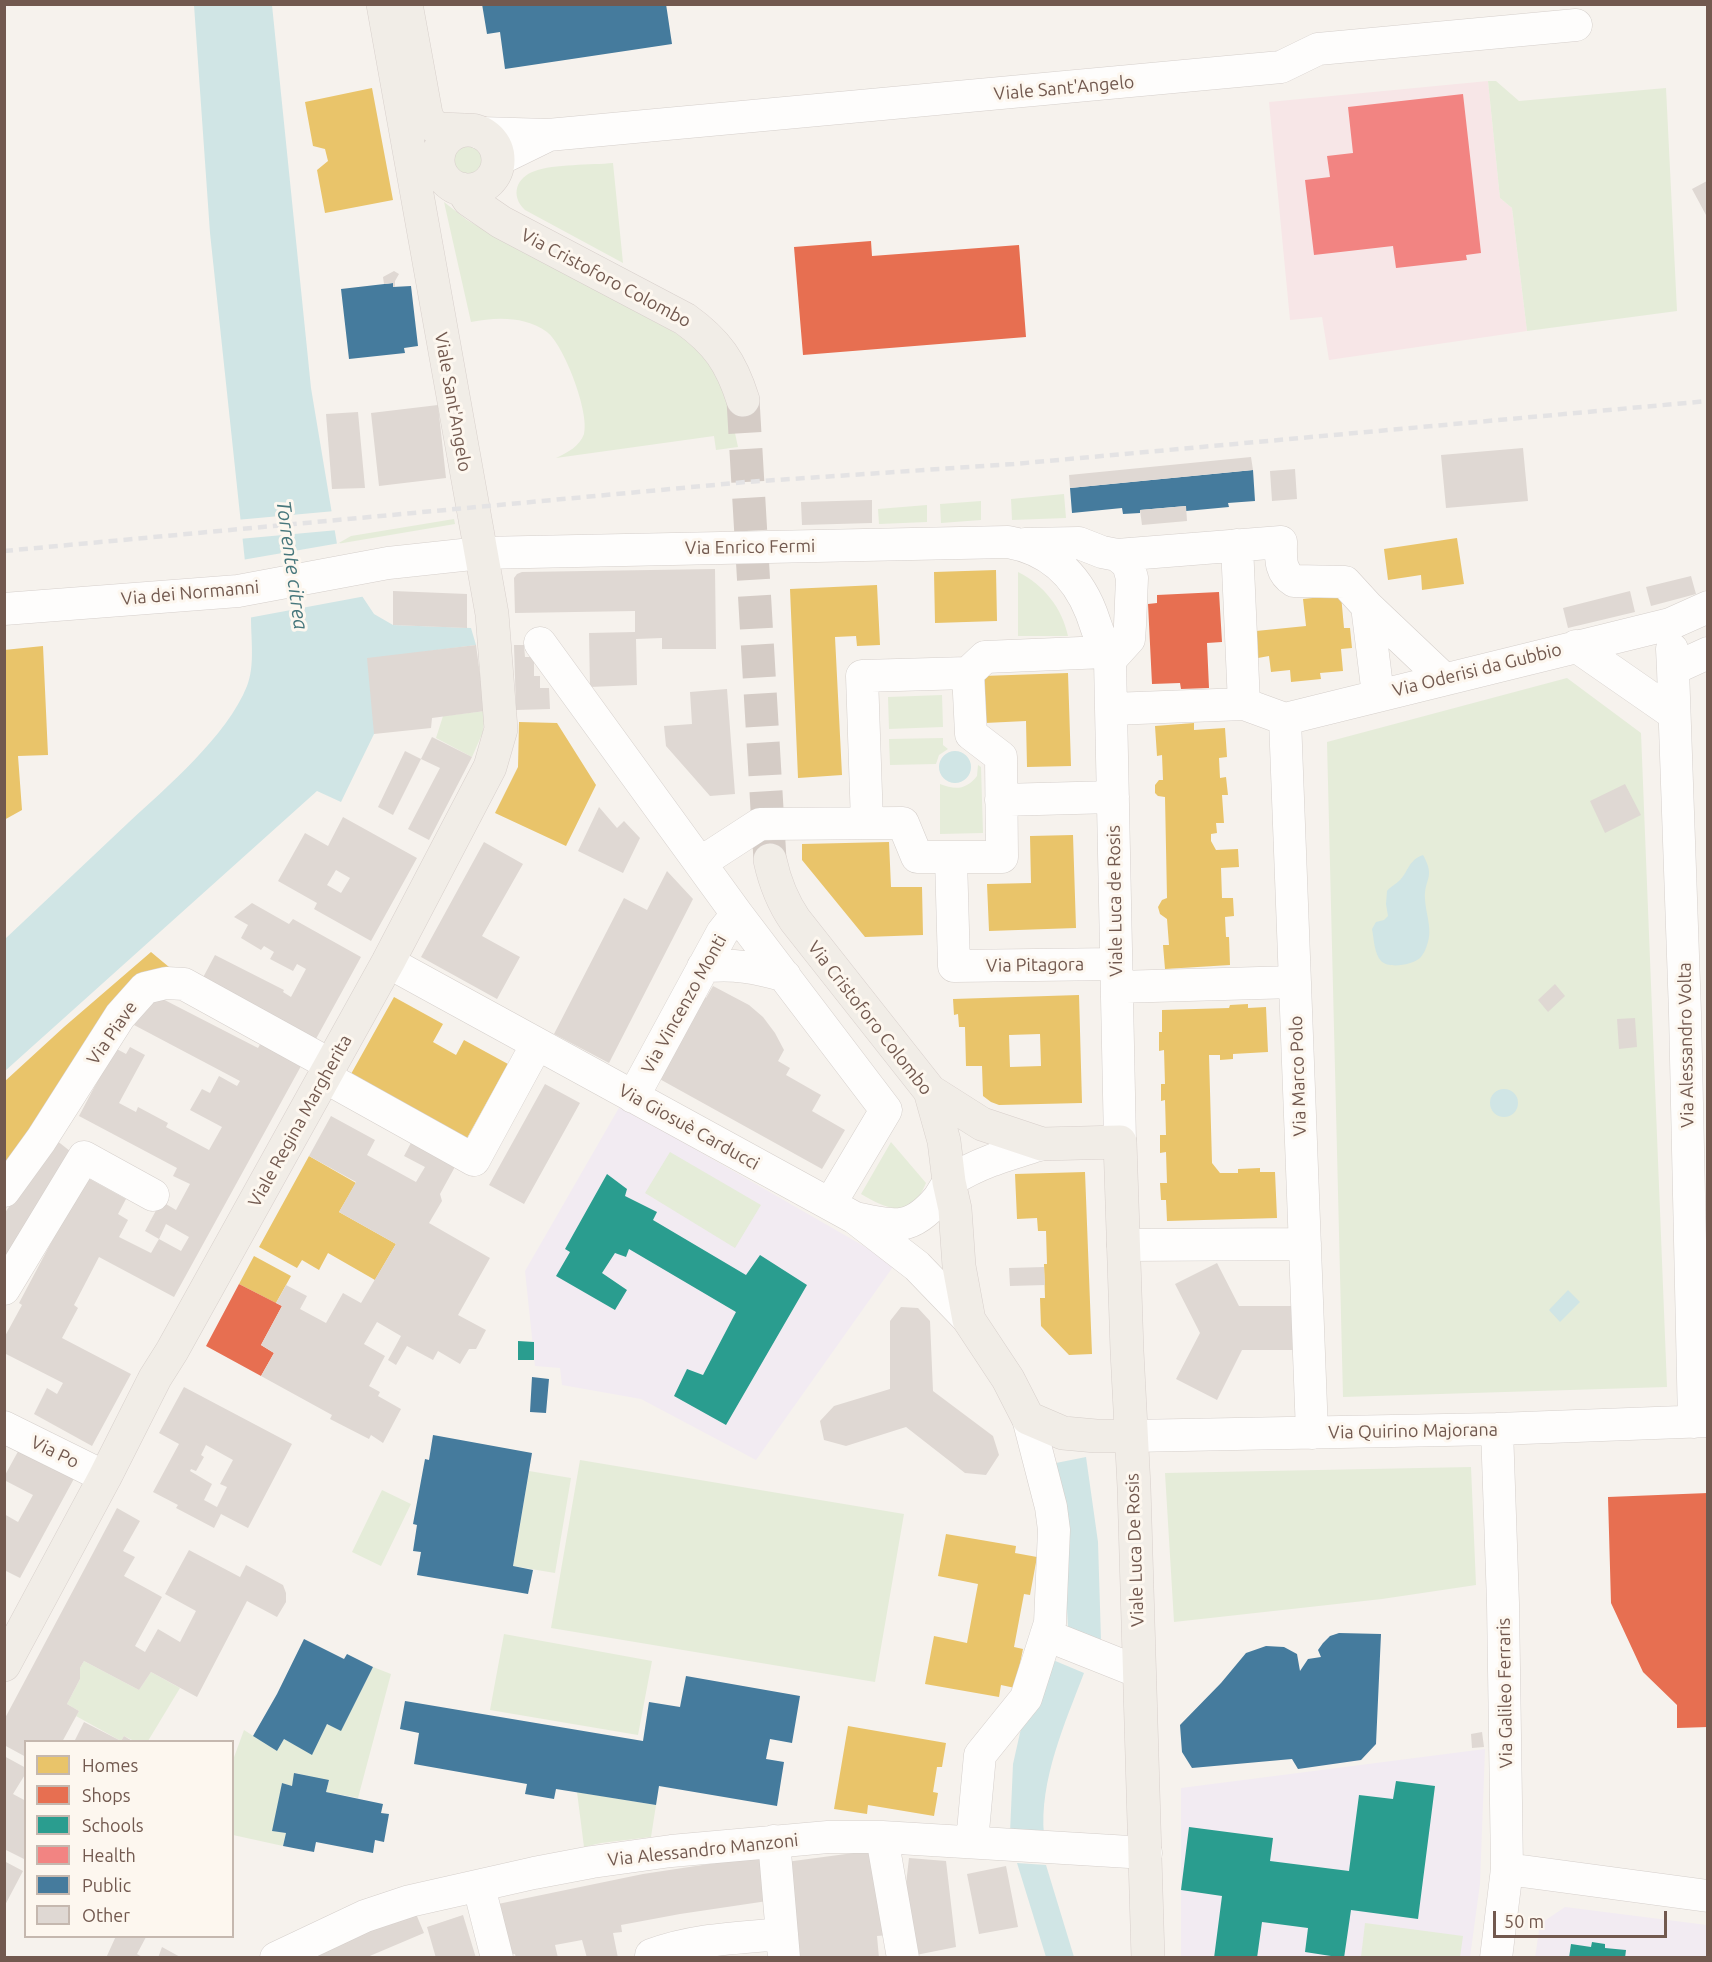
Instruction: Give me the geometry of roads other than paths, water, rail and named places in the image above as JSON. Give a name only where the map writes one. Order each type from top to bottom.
[{"type":"main road","name":"Viale Sant'Angelo","points":[[383,4],[480,553]]},
{"type":"main road","points":[[394,4],[415,118],[424,145],[447,173],[472,190],[490,181],[497,166],[493,144],[487,137],[472,131],[454,134],[441,149],[447,173]]},
{"type":"main road","name":"Viale Sant'Angelo","points":[[406,4],[426,114],[430,124],[440,129],[472,131]]},
{"type":"main road","name":"Via Cristoforo Colombo","points":[[497,166],[493,196],[495,209],[501,222]]},
{"type":"main road","name":"Viale Sant'Angelo","points":[[426,250],[447,173]]},
{"type":"main road","name":"Via Cristoforo Colombo","points":[[447,173],[469,200],[501,222],[685,319],[705,333],[723,354],[735,376],[743,400]]},
{"type":"main road","name":"Viale Regina Margherita","points":[[4,1665],[155,1378],[388,962],[490,768],[501,729],[492,614],[480,553]]},
{"type":"main road","name":"Via Cristoforo Colombo","points":[[770,860],[775,883],[783,902],[795,920],[930,1091],[944,1142],[955,1209],[959,1266],[969,1320],[1008,1379],[1028,1418]]},
{"type":"main road","points":[[930,1091],[982,1124],[1042,1144],[1120,1142]]},
{"type":"main road","name":"Viale Luca De Rosis","points":[[1120,1142],[1148,1958]]},
{"type":"main road","points":[[1028,1418],[1063,1432],[1096,1436],[1131,1436]]},
{"type":"street","name":"Viale Sant'Angelo","points":[[472,131],[548,135],[1281,67],[1318,49],[1576,25]]},
{"type":"street","name":"Viale Sant'Angelo","points":[[497,166],[548,135]]},
{"type":"street","name":"Via Enrico Fermi","points":[[480,553],[1008,542],[1018,544]]},
{"type":"street","points":[[1018,544],[1079,543],[1101,552],[1117,555],[1281,542],[1282,568],[1287,577],[1294,581],[1345,582],[1444,679]]},
{"type":"street","name":"Viale Luca de Rosis","points":[[1018,544],[1043,552],[1068,573],[1090,610],[1108,656],[1120,1142]]},
{"type":"street","points":[[1237,545],[1244,704]]},
{"type":"street","points":[[867,823],[862,676],[968,673],[986,657],[1108,656],[1129,639],[1133,586],[1140,568],[1169,550]]},
{"type":"street","name":"Via dei Normanni","points":[[4,609],[238,591],[388,563],[480,553]]},
{"type":"street","points":[[1117,555],[1128,564],[1133,586]]},
{"type":"street","name":"Via Oderisi da Gubbio","points":[[1367,606],[1378,695]]},
{"type":"street","points":[[1671,624],[1707,607]]},
{"type":"street","name":"Via Oderisi da Gubbio","points":[[1284,719],[1671,624]]},
{"type":"street","name":"Via Alessandro Volta","points":[[1671,624],[1674,714],[1694,866],[1701,1421]]},
{"type":"street","points":[[540,643],[737,914],[886,1110],[842,1211],[889,1225],[910,1223],[924,1214],[940,1197],[949,1182],[988,1160],[1042,1144]]},
{"type":"street","points":[[1576,646],[1674,714]]},
{"type":"street","points":[[1673,669],[1707,653]]},
{"type":"street","points":[[700,863],[760,824],[903,823],[917,858],[1002,857],[1001,757],[971,734],[968,673]]},
{"type":"street","points":[[1111,709],[1244,704],[1284,719]]},
{"type":"street","name":"Via Marco Polo","points":[[1284,719],[1312,1433]]},
{"type":"street","points":[[1001,800],[1113,797]]},
{"type":"street","name":"Via Pitagora","points":[[951,858],[954,966],[1295,982]]},
{"type":"street","name":"Via Vincenzo Monti","points":[[633,1097],[722,933],[737,914]]},
{"type":"street","name":"Via Giosuè Carducci","points":[[388,962],[842,1211],[917,1266],[969,1320]]},
{"type":"street","points":[[703,967],[746,966],[785,976]]},
{"type":"street","name":"Via Piave","points":[[4,1191],[41,1140],[120,1016],[145,988],[166,983],[184,984],[474,1161],[537,1044]]},
{"type":"street","points":[[4,1289],[84,1156],[153,1195]]},
{"type":"street","points":[[1123,1245],[1305,1244]]},
{"type":"street","points":[[972,1842],[980,1755],[1026,1698],[1050,1623],[1054,1530],[1051,1507],[1028,1418]]},
{"type":"street","name":"Via Quirino Majorana","points":[[1131,1436],[1497,1429],[1701,1421]]},
{"type":"street","name":"Via Po","points":[[4,1427],[105,1476]]},
{"type":"street","name":"Via Galileo Ferraris","points":[[1496,1958],[1507,1869],[1504,1614],[1497,1429]]},
{"type":"street","points":[[1046,1635],[1139,1672]]},
{"type":"street","name":"Via Alessandro Manzoni","points":[[276,1958],[365,1916],[388,1908],[534,1873],[671,1851],[828,1837],[882,1837],[1146,1853]]},
{"type":"street","points":[[882,1837],[903,1958]]},
{"type":"street","points":[[651,1958],[651,1955],[669,1948],[709,1940],[783,1946],[774,1841]]},
{"type":"street","points":[[1507,1869],[1707,1896]]},
{"type":"street","points":[[479,1887],[496,1958]]},
{"type":"water","name":"Torrente citrea","points":[[194,5],[272,5],[311,388],[337,544],[358,590],[374,614],[393,625],[471,628],[476,645],[423,652],[374,734],[341,802],[317,791],[5,1071],[5,939],[195,760],[238,705],[247,686],[251,670],[251,618],[210,233]]},
{"type":"water","points":[[955,751],[966,756],[971,767],[966,778],[955,783],[944,778],[939,767],[944,756]]},
{"type":"water","points":[[1423,855],[1429,869],[1425,892],[1429,928],[1427,947],[1420,958],[1412,963],[1389,965],[1381,961],[1377,954],[1372,929],[1376,922],[1388,916],[1387,891],[1402,878],[1414,860]]},
{"type":"water","points":[[1504,1089],[1514,1093],[1518,1103],[1514,1113],[1504,1117],[1494,1113],[1490,1103],[1494,1093]]},
{"type":"water","points":[[1568,1290],[1580,1302],[1560,1322],[1549,1310]]},
{"type":"water","points":[[1086,1457],[1098,1542],[1101,1640],[1068,1627],[1061,1505],[1051,1464]]},
{"type":"water","points":[[1053,1660],[1084,1673],[1049,1773],[1045,1794],[1044,1835],[1010,1833],[1013,1764],[1022,1724]]},
{"type":"water","points":[[1017,1863],[1046,1865],[1074,1957],[1046,1957]]},
{"type":"tunnel","points":[[743,400],[770,860]]},
{"type":"railway","points":[[4,551],[746,482],[1014,464],[1708,401]]}]
